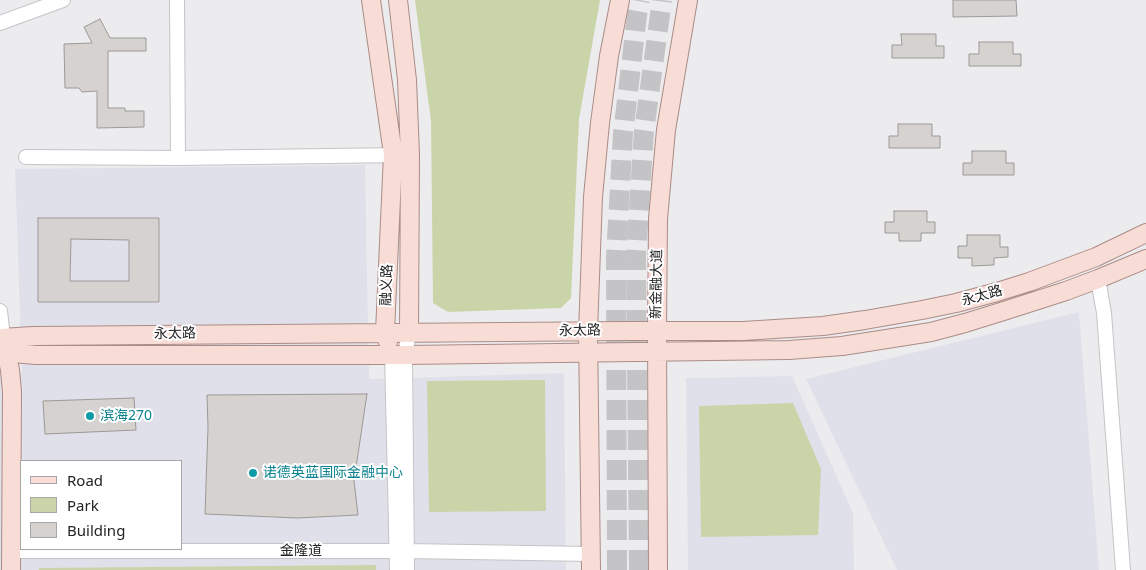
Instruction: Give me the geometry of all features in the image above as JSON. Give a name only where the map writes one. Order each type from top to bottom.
[{"type":"main road","name":"融义路","points":[[371,0],[401,155],[410,333]]},
{"type":"main road","name":"融义路","points":[[398,0],[407,80],[385,332],[399,355]]},
{"type":"main road","points":[[591,562],[588,331],[592,197],[609,56],[620,0]]},
{"type":"main road","name":"新金融大道","points":[[658,570],[656,356],[658,219],[666,140],[688,0]]},
{"type":"main road","name":"永太路","points":[[3,345],[33,336],[625,330],[743,331],[823,326],[956,303],[1029,282],[1096,257],[1146,233]]},
{"type":"main road","name":"永太路","points":[[3,345],[36,355],[589,353],[656,356],[842,346],[931,332],[965,323],[1098,279],[1146,258]]},
{"type":"main road","points":[[409,298],[413,311],[424,325],[430,329],[447,332]]},
{"type":"main road","points":[[625,330],[640,334],[645,338],[656,356]]},
{"type":"main road","points":[[3,345],[10,370],[12,392],[11,570]]},
{"type":"street","points":[[0,20],[36,0]]},
{"type":"street","points":[[0,20],[62,0]]},
{"type":"street","points":[[177,0],[178,158]]},
{"type":"street","points":[[26,157],[178,158],[401,155]]},
{"type":"street","points":[[1098,279],[1104,313],[1123,570]]},
{"type":"street","points":[[0,311],[3,345]]},
{"type":"street","name":"融义路","points":[[407,570],[402,551],[399,355],[410,333]]},
{"type":"street","name":"金隆道","points":[[11,550],[402,551],[591,562]]},
{"type":"street","name":"融义路","points":[[397,570],[402,551]]},
{"type":"shaded area","points":[[365,165],[369,379],[564,373],[566,570],[0,570],[0,374],[22,373],[15,169]]},
{"type":"shaded area","points":[[1079,312],[1099,570],[897,570],[806,379]]},
{"type":"shaded area","points":[[792,376],[853,513],[854,570],[688,570],[686,378]]},
{"type":"green space","points":[[415,0],[600,0],[579,119],[571,298],[561,308],[448,312],[433,303],[431,121]]},
{"type":"green space","points":[[545,380],[546,511],[429,512],[427,381]]},
{"type":"green space","points":[[793,403],[821,469],[818,535],[701,537],[699,406]]},
{"type":"green space","points":[[376,565],[376,570],[39,570],[39,568]]},
{"type":"building","points":[[953,0],[1016,0],[1017,16],[953,17]]},
{"type":"building","points":[[100,19],[110,38],[146,38],[146,51],[108,51],[108,108],[125,108],[125,111],[144,111],[144,127],[97,128],[97,91],[82,92],[79,88],[65,88],[64,44],[92,43],[84,27]]},
{"type":"building","points":[[901,34],[936,34],[936,46],[944,46],[944,58],[892,58],[892,45],[902,45]]},
{"type":"building","points":[[979,42],[1013,42],[1013,54],[1021,54],[1021,66],[969,66],[969,54],[979,54]]},
{"type":"building","points":[[898,124],[932,124],[932,136],[940,136],[940,148],[889,148],[889,136],[898,136]]},
{"type":"building","points":[[972,151],[1006,151],[1006,163],[1014,163],[1014,175],[963,175],[963,163],[972,163]]},
{"type":"building","points":[[894,211],[927,211],[927,222],[935,222],[935,233],[921,233],[921,241],[899,241],[899,233],[885,233],[885,222],[894,222]]},
{"type":"building","points":[[38,218],[159,218],[159,302],[38,302]],"holes":[[[71,239],[129,240],[129,281],[70,281]]]},
{"type":"building","points":[[967,235],[1000,235],[1000,247],[1008,247],[1008,257],[994,258],[994,265],[972,266],[972,258],[958,258],[958,246],[967,246]]},
{"type":"building","points":[[367,394],[354,481],[358,515],[297,518],[205,514],[208,427],[207,395]]},
{"type":"building","name":"滨海270","points":[[134,398],[136,430],[45,434],[43,401]]},
{"type":"tunnel","points":[[617,570],[616,256],[623,134],[640,0]]},
{"type":"tunnel","points":[[639,570],[636,256],[644,131],[662,0]]},
{"type":"place","name":"滨海270","points":[[90,416]]},
{"type":"place","name":"诺德英蓝国际金融中心","points":[[253,473]]}]
